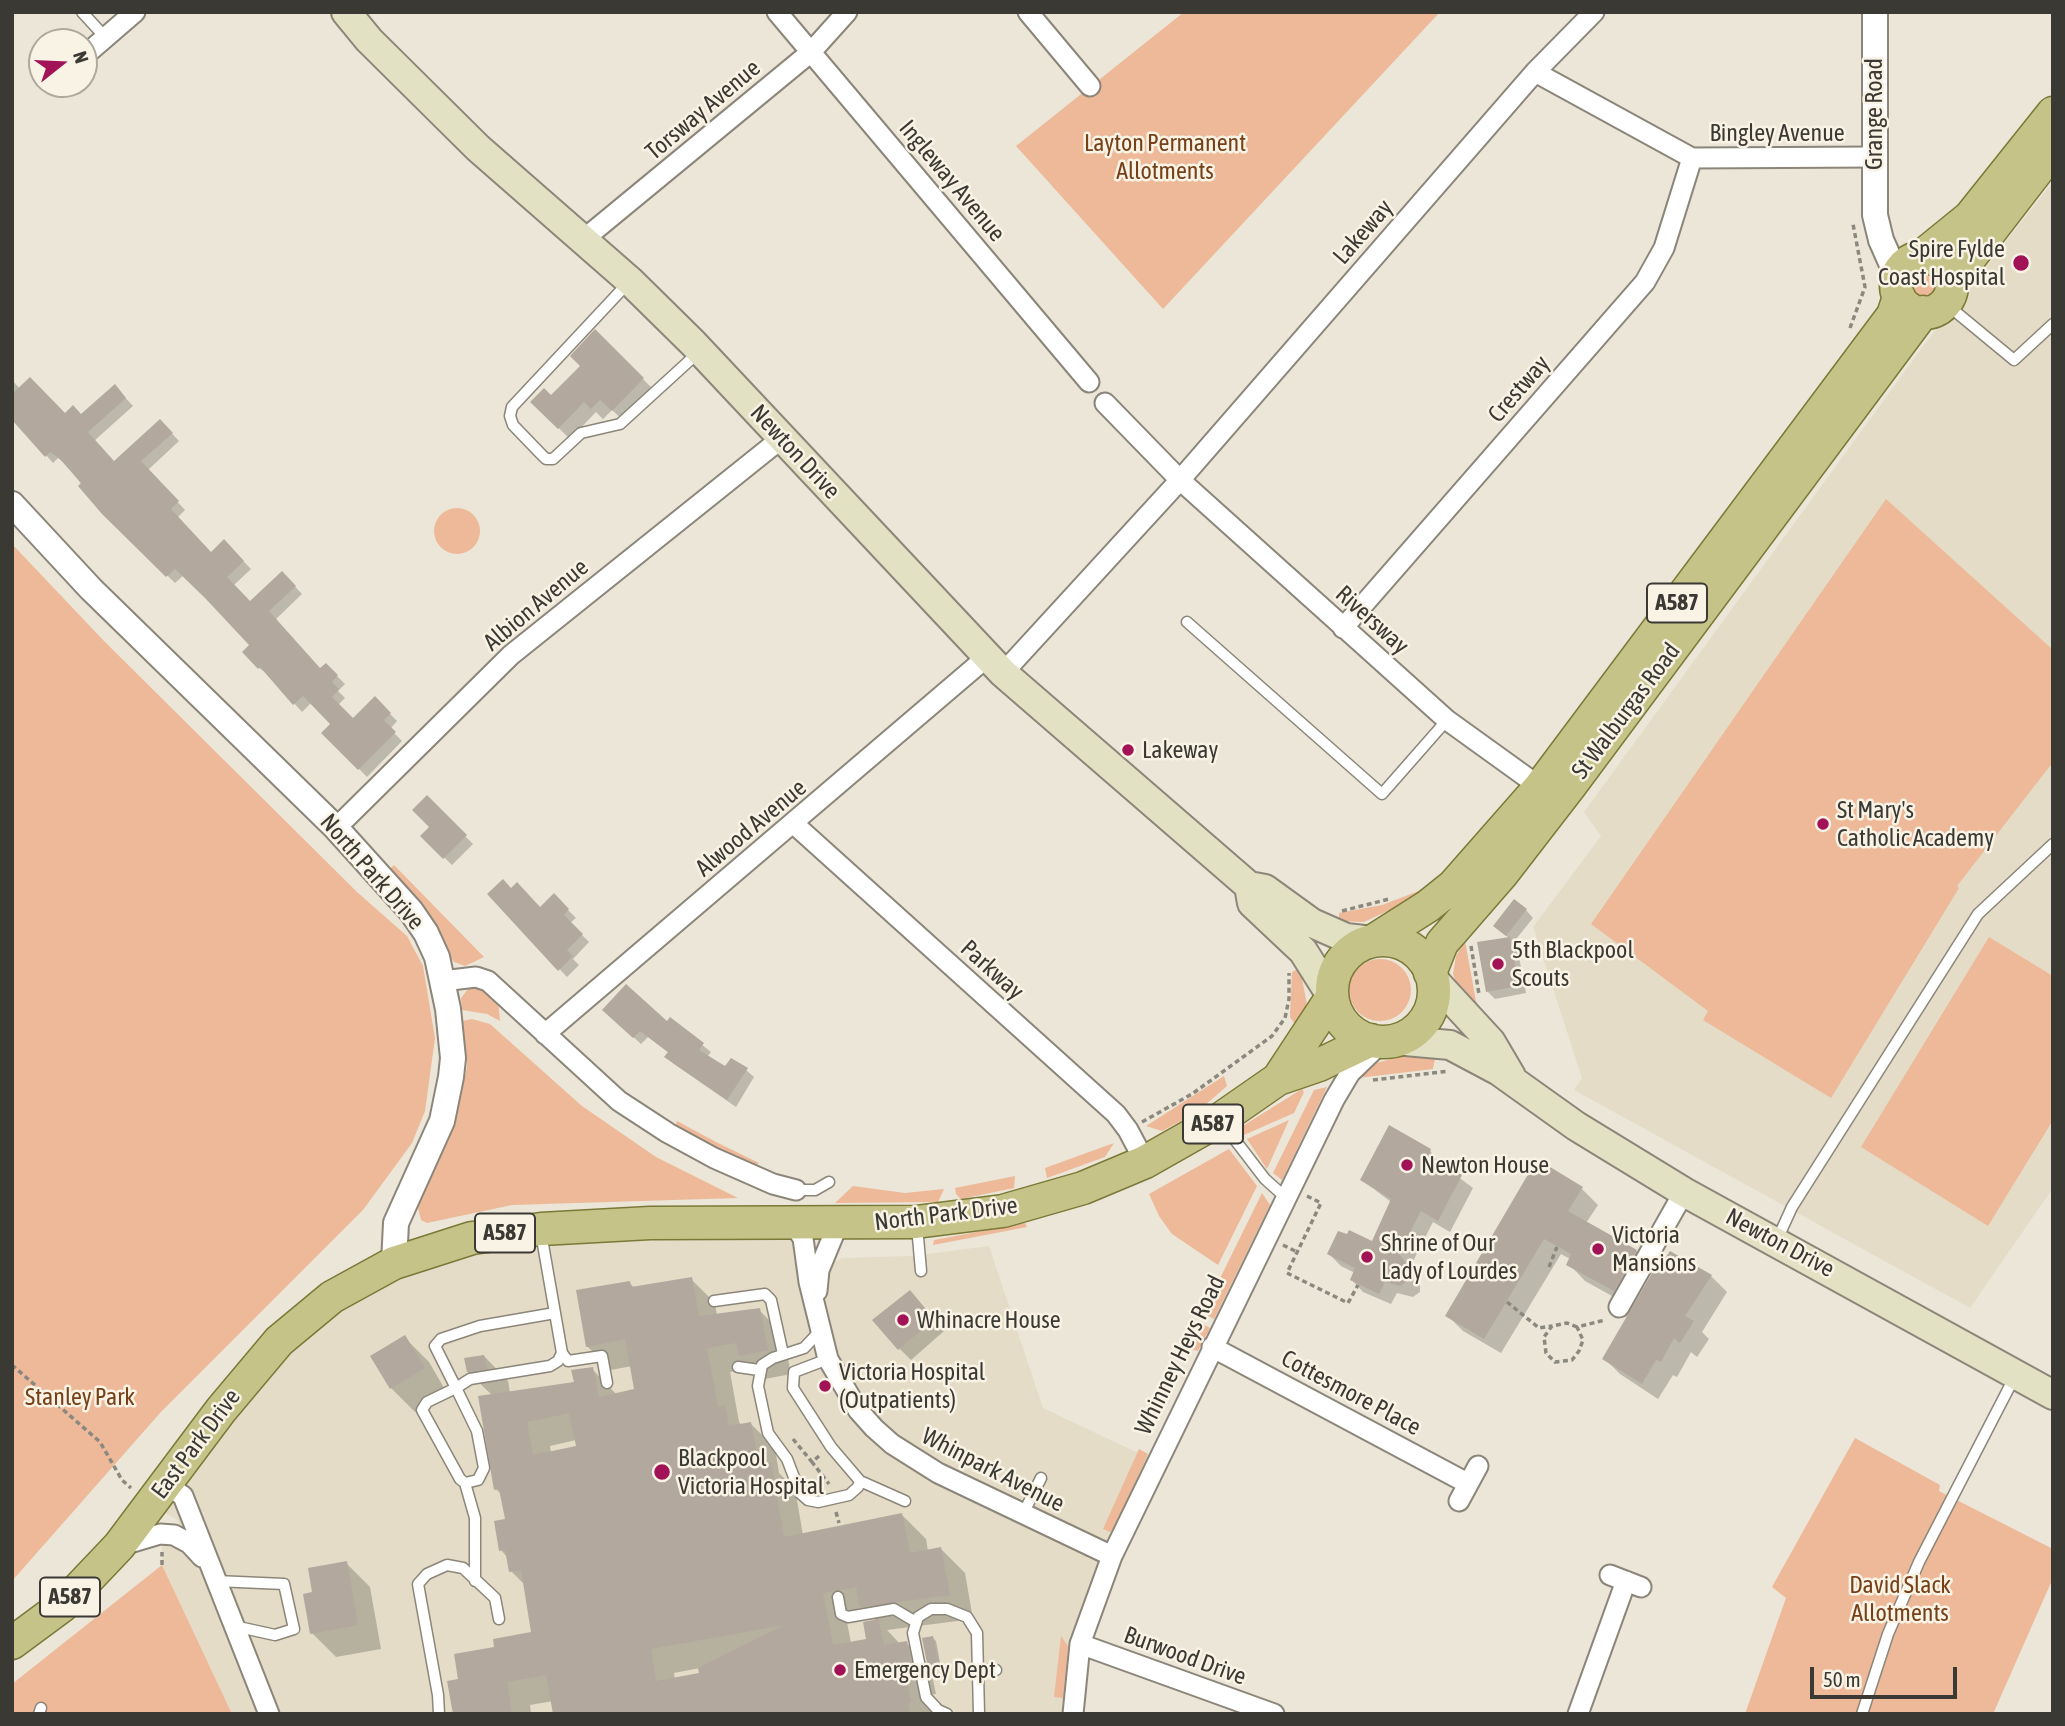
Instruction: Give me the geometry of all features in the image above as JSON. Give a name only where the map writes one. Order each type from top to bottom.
[{"type":"main road","name":"Newton Drive","points":[[346,12],[369,40],[478,148],[631,281],[995,665],[1249,886],[1265,889],[1312,923],[1346,938],[1373,941]]},
{"type":"main road","name":"St Walburgas Road","points":[[1431,975],[1442,943],[1502,874],[1570,786],[1922,283],[1970,217],[2053,113]]},
{"type":"main road","name":"St Walburgas Road","points":[[1373,941],[1441,898],[1465,875],[1540,787],[1893,315],[2053,150]]},
{"type":"main road","name":"Newton Drive","points":[[1249,886],[1252,903],[1303,951],[1332,997]]},
{"type":"main road","points":[[1385,940],[1407,946],[1424,962],[1431,975],[1433,1000],[1426,1017],[1413,1032],[1382,1041],[1348,1027],[1337,1013],[1332,997],[1333,979],[1343,958],[1354,949],[1373,941],[1385,940]]},
{"type":"main road","name":"Newton Drive","points":[[1431,975],[1491,1042],[1514,1082]]},
{"type":"main road","name":"North Park Drive","points":[[1278,1079],[1332,997]]},
{"type":"main road","name":"Newton Drive","points":[[1382,1041],[1450,1045],[1514,1082],[1576,1126],[1684,1192],[1777,1240],[2053,1395]]},
{"type":"main road","name":"North Park Drive","points":[[793,1224],[916,1222],[1016,1207],[1083,1188],[1145,1162],[1219,1120],[1278,1079],[1382,1041]]},
{"type":"main road","name":"East Park Drive","points":[[12,1643],[62,1605],[119,1546],[244,1381],[279,1341],[332,1297],[394,1263],[472,1238],[541,1229],[650,1223],[793,1224]]},
{"type":"street","points":[[98,43],[135,12]]},
{"type":"street","name":"Ingleway Avenue","points":[[777,12],[1089,382]]},
{"type":"street","name":"Torsway Avenue","points":[[584,239],[811,51],[846,12]]},
{"type":"street","points":[[1028,12],[1090,86]]},
{"type":"street","name":"Lakeway","points":[[995,665],[1180,480],[1535,72],[1594,12]]},
{"type":"street","name":"Grange Road","points":[[1875,12],[1874,157],[1864,214],[1881,240],[1922,283]]},
{"type":"street","name":"Bingley Avenue","points":[[1535,72],[1692,158],[1874,157]]},
{"type":"street","name":"Crestway","points":[[1343,628],[1645,282],[1664,248],[1692,158]]},
{"type":"street","points":[[1105,403],[1180,480]]},
{"type":"street","name":"Albion Avenue","points":[[336,828],[511,655],[782,438]]},
{"type":"street","name":"Riversway","points":[[1180,480],[1447,720],[1540,787]]},
{"type":"street","name":"North Park Drive","points":[[12,503],[91,589],[336,828],[419,922],[437,957],[442,981]]},
{"type":"street","name":"Alwood Avenue","points":[[545,1034],[794,824],[995,665]]},
{"type":"street","name":"Parkway","points":[[794,824],[1116,1114],[1145,1162]]},
{"type":"street","points":[[394,1263],[396,1223],[442,1122],[451,1077],[451,1038],[442,981],[476,976],[488,981],[619,1101],[668,1133],[714,1158],[773,1184],[796,1190]]},
{"type":"street","name":"Whinney Heys Road","points":[[1073,1714],[1080,1644],[1112,1556],[1334,1100],[1350,1073],[1382,1041]]},
{"type":"street","points":[[1616,1312],[1684,1192]]},
{"type":"street","name":"Whinpark Avenue","points":[[793,1224],[803,1238],[809,1282],[828,1359],[858,1410],[892,1444],[938,1473],[1112,1556]]},
{"type":"street","name":"Whinpark Avenue","points":[[815,1299],[819,1270],[838,1224]]},
{"type":"street","name":"Cottesmore Place","points":[[1212,1347],[1473,1474],[1459,1501]]},
{"type":"street","points":[[166,1484],[183,1496],[270,1714]]},
{"type":"street","points":[[119,1546],[151,1535],[174,1535],[189,1543],[208,1562]]},
{"type":"street","points":[[1578,1714],[1626,1581]]},
{"type":"street","name":"Burwood Drive","points":[[1080,1644],[1274,1714]]},
{"type":"lane","points":[[82,12],[105,37]]},
{"type":"lane","points":[[631,281],[512,407],[510,416],[513,425],[539,452],[546,459],[553,459],[581,433],[620,424],[700,351]]},
{"type":"lane","points":[[1922,283],[2014,360],[2053,324]]},
{"type":"lane","points":[[1187,622],[1382,794],[1447,720]]},
{"type":"lane","points":[[1777,1240],[1792,1207],[1978,914],[2053,844]]},
{"type":"lane","points":[[1219,1120],[1265,1179],[1287,1192]]},
{"type":"lane","points":[[796,1190],[815,1191],[829,1182]]},
{"type":"lane","points":[[916,1222],[921,1271]]},
{"type":"lane","points":[[541,1229],[562,1353],[568,1361],[602,1356],[607,1383]]},
{"type":"lane","points":[[713,1301],[765,1294],[771,1300],[783,1354]]},
{"type":"lane","points":[[465,1483],[478,1480],[484,1468],[477,1431],[436,1351],[436,1342],[480,1326],[555,1312]]},
{"type":"lane","points":[[820,1331],[804,1348],[783,1354],[762,1365],[759,1370],[758,1386],[768,1433],[787,1459],[800,1493],[808,1500],[833,1500],[849,1495],[859,1487],[860,1481]]},
{"type":"lane","points":[[475,1581],[475,1518],[465,1483],[460,1479],[422,1410],[427,1402],[470,1379],[550,1366],[558,1361],[562,1353]]},
{"type":"lane","points":[[828,1359],[794,1371],[792,1380],[798,1397],[831,1447],[860,1481],[905,1501]]},
{"type":"lane","points":[[738,1367],[759,1370]]},
{"type":"lane","points":[[1861,1714],[1888,1634],[1914,1574],[2016,1374]]},
{"type":"lane","points":[[1023,1514],[1041,1478]]},
{"type":"lane","points":[[439,1714],[418,1584],[427,1574],[447,1565],[463,1568],[495,1598],[499,1619]]},
{"type":"lane","points":[[215,1581],[255,1585],[284,1584],[294,1629],[275,1635],[234,1626]]},
{"type":"lane","points":[[838,1597],[841,1614],[848,1617],[894,1609],[916,1622]]},
{"type":"lane","points":[[947,1714],[938,1710],[926,1697],[913,1633],[918,1617],[931,1609],[947,1609],[967,1617],[977,1633],[979,1714]]},
{"type":"lane","points":[[979,1669],[996,1670]]},
{"type":"path","points":[[1846,339],[1865,287],[1864,271],[1853,237],[1864,214]]},
{"type":"path","points":[[1340,911],[1395,897]]},
{"type":"path","points":[[1470,941],[1480,1000]]},
{"type":"path","points":[[1128,1130],[1192,1094],[1272,1036],[1285,1018],[1289,999],[1289,970]]},
{"type":"path","points":[[1334,1100],[1364,1081],[1452,1071]]},
{"type":"path","points":[[1287,1192],[1321,1203],[1287,1273],[1348,1303],[1358,1284]]},
{"type":"path","points":[[1549,1266],[1558,1247]]},
{"type":"path","points":[[1507,1302],[1539,1328],[1567,1323],[1577,1327],[1616,1312]]},
{"type":"path","points":[[1552,1326],[1544,1337],[1546,1353],[1555,1362],[1572,1360],[1580,1351],[1583,1340],[1577,1327]]},
{"type":"path","points":[[12,1365],[100,1441],[122,1480],[132,1489]]},
{"type":"path","points":[[785,1430],[829,1484],[839,1523]]},
{"type":"path","points":[[812,1462],[831,1447]]},
{"type":"shaded area","name":"St Mary's Catholic Academy","points":[[2053,182],[2053,1188],[1970,1308],[1574,1090],[1582,1078],[1533,927],[1601,836],[1584,812],[1924,345]]},
{"type":"shaded area","name":"Blackpool Victoria Hospital","points":[[793,1224],[819,1270],[842,1258],[912,1256],[989,1246],[1043,1408],[1155,1461],[1112,1556],[1073,1714],[232,1714],[162,1565],[162,1544],[174,1535],[178,1520],[150,1505],[279,1341],[444,1245]]},
{"type":"green space","name":"Layton Permanent Allotments","points":[[1184,12],[1440,12],[1163,309],[1016,146]]},
{"type":"green space","points":[[1924,267],[1936,272],[1941,284],[1936,296],[1924,301],[1912,296],[1907,284],[1912,272]]},
{"type":"green space","points":[[1886,499],[2053,650],[2053,762],[1957,886],[1959,888],[1831,1098],[1703,1020],[1708,1011],[1591,924]]},
{"type":"green space","points":[[457,508],[474,514],[480,531],[474,548],[457,554],[440,548],[434,531],[440,514]]},
{"type":"green space","name":"Stanley Park","points":[[12,544],[104,641],[357,892],[407,936],[423,966],[435,1038],[425,1111],[412,1143],[363,1210],[160,1413],[12,1581]]},
{"type":"green space","points":[[394,865],[484,957],[465,966],[454,962],[390,869]]},
{"type":"green space","points":[[1424,889],[1426,893],[1364,922],[1339,921],[1339,913],[1382,905]]},
{"type":"green space","points":[[1989,937],[2053,976],[2053,1120],[1988,1226],[1861,1147]]},
{"type":"green space","points":[[1465,941],[1476,1001],[1483,1018],[1457,985],[1453,974],[1456,956]]},
{"type":"green space","points":[[1380,959],[1402,968],[1411,990],[1402,1012],[1380,1021],[1358,1012],[1349,990],[1358,968]]},
{"type":"green space","points":[[1300,968],[1307,1005],[1298,1029],[1290,1017],[1292,972]]},
{"type":"green space","points":[[480,987],[498,1000],[500,1021],[487,1014],[462,1010],[461,998],[468,989]]},
{"type":"green space","points":[[472,1019],[490,1024],[582,1106],[656,1157],[738,1198],[512,1205],[427,1223],[421,1220],[418,1208],[420,1195],[457,1116],[467,1066],[462,1021]]},
{"type":"green space","points":[[1404,1056],[1435,1058],[1433,1069],[1358,1078],[1376,1063]]},
{"type":"green space","points":[[1224,1076],[1227,1086],[1196,1113],[1162,1131],[1146,1126]]},
{"type":"green space","points":[[1327,1087],[1282,1180],[1273,1173],[1314,1090]]},
{"type":"green space","points":[[1302,1089],[1304,1092],[1294,1113],[1244,1135],[1241,1127]]},
{"type":"green space","points":[[1289,1120],[1267,1169],[1247,1139]]},
{"type":"green space","points":[[677,1121],[759,1163],[754,1166],[714,1148],[675,1126]]},
{"type":"green space","points":[[1114,1143],[1105,1157],[1047,1178],[1045,1168]]},
{"type":"green space","points":[[1229,1149],[1257,1186],[1218,1265],[1172,1234],[1159,1216],[1149,1194]]},
{"type":"green space","points":[[1015,1176],[1014,1188],[961,1199],[956,1194],[955,1188]]},
{"type":"green space","points":[[853,1186],[905,1193],[944,1189],[938,1202],[835,1203]]},
{"type":"green space","points":[[1262,1193],[1270,1205],[1214,1319],[1203,1313]]},
{"type":"green space","points":[[1025,1223],[1027,1227],[933,1245],[934,1240]]},
{"type":"green space","points":[[1199,1322],[1210,1328],[1198,1351],[1186,1348]]},
{"type":"green space","name":"David Slack Allotments","points":[[1855,1438],[1940,1485],[1939,1491],[2053,1549],[2053,1578],[1993,1714],[1745,1714],[1786,1598],[1772,1587]]},
{"type":"green space","points":[[1139,1449],[1148,1454],[1115,1527],[1110,1532],[1103,1529]]},
{"type":"green space","points":[[162,1565],[232,1714],[12,1714],[12,1684]]},
{"type":"green space","points":[[1061,1636],[1068,1646],[1063,1698],[1054,1697]]},
{"type":"building","points":[[595,329],[644,378],[612,411],[600,400],[591,409],[584,402],[558,429],[530,402],[544,388],[551,395],[580,366],[570,356]]},
{"type":"building","points":[[30,377],[65,413],[73,405],[81,414],[115,384],[126,398],[88,432],[114,461],[160,419],[173,433],[141,461],[179,501],[171,509],[211,552],[224,539],[244,561],[227,577],[250,601],[282,571],[296,586],[269,611],[320,668],[326,663],[338,675],[332,682],[339,689],[332,697],[353,718],[375,696],[391,713],[384,720],[396,732],[358,770],[321,733],[330,724],[303,696],[293,705],[260,667],[258,669],[242,652],[249,645],[205,598],[175,569],[166,577],[102,514],[78,486],[81,483],[59,458],[50,452],[45,457],[12,420],[12,394]]},
{"type":"building","points":[[427,795],[467,835],[443,859],[420,836],[429,827],[412,810]]},
{"type":"building","points":[[503,879],[511,888],[517,882],[540,907],[554,893],[569,909],[564,915],[583,934],[567,950],[573,956],[558,971],[487,894]]},
{"type":"building","points":[[1514,899],[1527,909],[1506,936],[1493,926]]},
{"type":"building","name":"5th Blackpool Scouts","points":[[1510,937],[1519,986],[1486,992],[1477,942]]},
{"type":"building","points":[[626,984],[667,1021],[670,1017],[704,1043],[699,1050],[725,1066],[731,1058],[748,1068],[727,1100],[664,1057],[668,1052],[640,1031],[633,1038],[602,1010]]},
{"type":"building","points":[[1389,1125],[1431,1149],[1429,1155],[1462,1175],[1438,1221],[1421,1211],[1399,1254],[1409,1267],[1409,1280],[1400,1286],[1385,1282],[1379,1294],[1350,1280],[1355,1268],[1327,1254],[1338,1231],[1347,1234],[1349,1230],[1372,1241],[1391,1199],[1360,1180]]},
{"type":"building","name":"Victoria Mansions","points":[[1537,1159],[1583,1187],[1568,1211],[1637,1250],[1614,1291],[1566,1265],[1571,1254],[1544,1239],[1484,1339],[1445,1316]]},
{"type":"building","name":"Victoria Mansions","points":[[1670,1251],[1712,1275],[1685,1316],[1694,1321],[1680,1343],[1674,1338],[1661,1362],[1656,1360],[1642,1384],[1602,1359],[1659,1261],[1662,1263]]},
{"type":"building","points":[[692,1277],[699,1316],[760,1308],[768,1350],[739,1356],[736,1343],[707,1348],[718,1407],[725,1405],[729,1426],[751,1422],[759,1465],[771,1463],[784,1537],[902,1513],[910,1553],[941,1547],[950,1595],[860,1607],[856,1587],[823,1593],[833,1645],[866,1639],[863,1622],[878,1619],[884,1645],[907,1641],[913,1670],[905,1672],[911,1702],[908,1703],[910,1714],[553,1714],[546,1675],[507,1682],[512,1714],[453,1714],[447,1681],[458,1679],[454,1654],[494,1647],[493,1639],[531,1632],[521,1570],[509,1572],[505,1550],[499,1551],[494,1521],[505,1519],[499,1489],[494,1490],[478,1396],[574,1382],[571,1370],[593,1367],[599,1397],[634,1389],[625,1339],[586,1347],[576,1290],[630,1281],[631,1287]],"holes":[[[569,1413],[576,1446],[533,1455],[527,1422]],[[784,1625],[698,1668],[699,1673],[656,1681],[651,1649]]]},
{"type":"building","name":"Whinacre House","points":[[910,1290],[934,1319],[898,1350],[872,1320]]},
{"type":"building","points":[[405,1335],[425,1368],[390,1389],[370,1356]]},
{"type":"building","points":[[484,1355],[487,1369],[467,1372],[464,1358]]},
{"type":"building","points":[[347,1561],[358,1625],[310,1634],[303,1594],[312,1592],[308,1568]]},
{"type":"building","points":[[933,1636],[939,1665],[928,1668],[922,1638]]},
{"type":"place","name":"Spire Fylde Coast Hospital","points":[[2021,263]]},
{"type":"place","name":"Lakeway","points":[[1128,750]]},
{"type":"place","name":"St Mary's Catholic Academy","points":[[1823,824]]},
{"type":"place","name":"5th Blackpool Scouts","points":[[1498,964]]},
{"type":"place","name":"Newton House","points":[[1407,1165]]},
{"type":"place","name":"Victoria Mansions","points":[[1598,1249]]},
{"type":"place","name":"Shrine of Our Lady of Lourdes","points":[[1367,1257]]},
{"type":"place","name":"Whinacre House","points":[[903,1320]]},
{"type":"place","name":"Victoria Hospital (Outpatients)","points":[[825,1386]]},
{"type":"place","name":"Blackpool Victoria Hospital","points":[[662,1472]]},
{"type":"place","name":"Emergency Dept","points":[[840,1670]]}]
